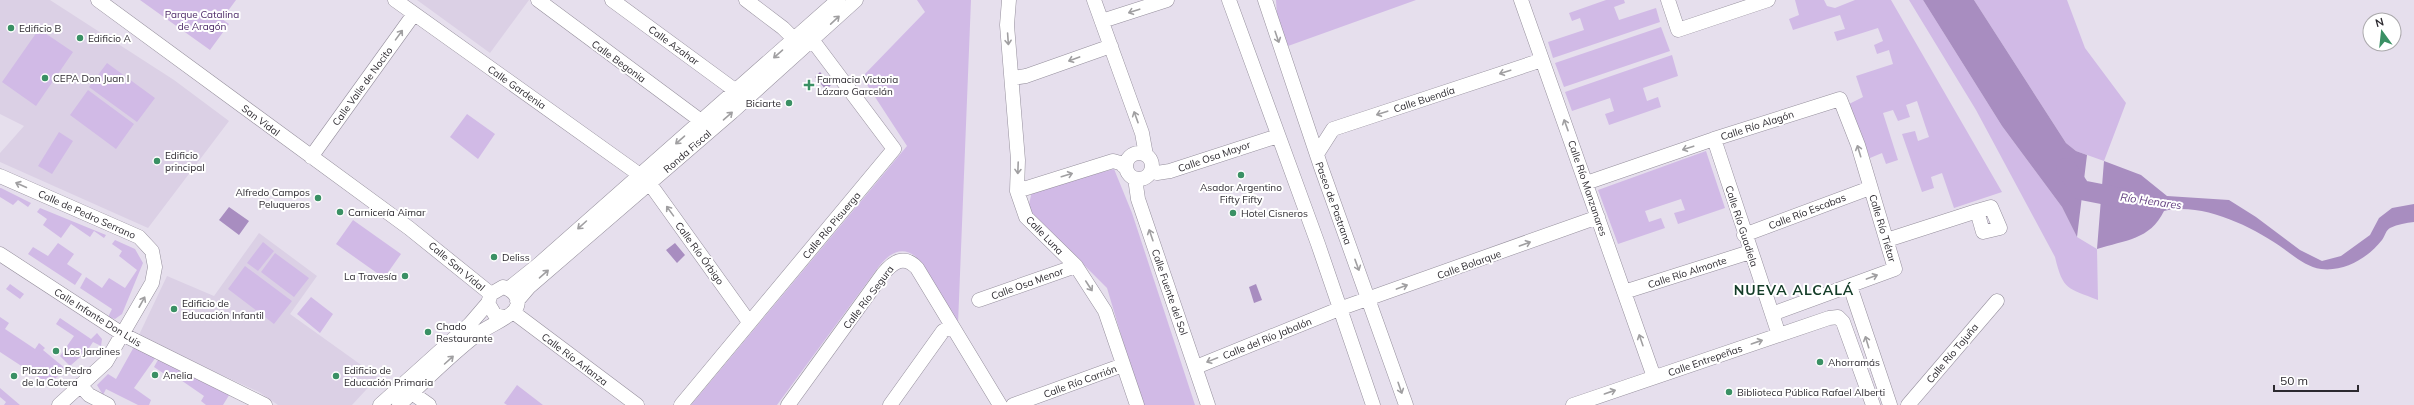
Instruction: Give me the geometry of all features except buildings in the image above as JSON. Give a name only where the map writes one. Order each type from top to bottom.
[{"type":"street","name":"San Vidal","points":[[98,0],[424,239]]},
{"type":"street","name":"Calle Gardenia","points":[[395,0],[645,179]]},
{"type":"street","name":"Calle Begonia","points":[[538,0],[701,121]]},
{"type":"street","name":"Calle Azahar","points":[[612,0],[736,91]]},
{"type":"street","points":[[746,0],[784,28],[795,40]]},
{"type":"street","name":"Ronda Fiscal","points":[[399,405],[478,334],[512,310],[529,287],[645,179],[701,121],[795,40],[838,0]]},
{"type":"street","name":"Ronda Fiscal","points":[[380,405],[470,324],[498,288],[508,288],[645,179],[813,40],[856,0]]},
{"type":"street","name":"Calle Luna","points":[[1009,0],[1007,25],[1018,160],[1017,191],[1026,216],[1076,266],[1105,311],[1137,405]]},
{"type":"street","points":[[1017,191],[1113,161],[1120,163],[1126,168],[1129,175],[1137,179],[1146,177],[1151,171],[1151,162],[1146,155],[1142,133],[1094,0]]},
{"type":"street","points":[[1102,21],[1167,0]]},
{"type":"street","points":[[1229,0],[1278,136],[1343,308],[1356,356],[1373,405]]},
{"type":"street","name":"Paseo de Pastrana","points":[[1265,0],[1317,154],[1406,405]]},
{"type":"street","name":"Calle Río Manzanares","points":[[1521,0],[1654,377]]},
{"type":"street","points":[[1668,0],[1678,30],[1768,0]]},
{"type":"street","name":"Calle Valle de Nocito","points":[[311,157],[414,14]]},
{"type":"street","name":"Calle Río Pisuerga","points":[[681,405],[894,149],[813,40]]},
{"type":"street","points":[[1012,78],[1026,76],[1110,46]]},
{"type":"street","name":"Calle Buendía","points":[[1333,129],[1542,60]]},
{"type":"street","name":"Calle Río Alagón","points":[[1586,183],[1714,139],[1840,99],[1870,188]]},
{"type":"street","points":[[1306,121],[1333,129],[1317,154]]},
{"type":"street","name":"Calle Osa Mayor","points":[[1151,171],[1157,173],[1170,171],[1278,136]]},
{"type":"street","name":"Calle Río Guadiela","points":[[1714,139],[1744,235],[1779,335]]},
{"type":"street","points":[[1126,168],[1127,159],[1134,153],[1146,155]]},
{"type":"street","name":"Calle de Pedro Serrano","points":[[0,176],[140,237],[152,251],[155,267],[152,283],[124,335],[106,362],[58,405]]},
{"type":"street","name":"Calle Río Órbigo","points":[[645,179],[749,322]]},
{"type":"street","name":"Calle Fuente del Sol","points":[[1137,179],[1136,185],[1138,199],[1208,405]]},
{"type":"street","name":"Calle Río Escabas","points":[[1744,235],[1870,188]]},
{"type":"street","name":"Calle Río Tiétar","points":[[1850,286],[1895,269],[1870,188]]},
{"type":"street","points":[[1887,240],[1977,211]]},
{"type":"street","name":"Calle Bolarque","points":[[1343,308],[1598,217]]},
{"type":"street","name":"Calle San Vidal","points":[[424,239],[489,299]]},
{"type":"street","name":"Calle Río Almonte","points":[[1624,292],[1750,252]]},
{"type":"street","name":"Calle Infante Don Luis","points":[[0,254],[124,335],[265,405]]},
{"type":"street","name":"Calle Río Segura","points":[[788,405],[883,274],[897,261],[911,262],[916,268],[998,404]]},
{"type":"street","name":"Calle Osa Menor","points":[[979,300],[1076,266]]},
{"type":"street","points":[[1772,314],[1850,286],[1890,405]]},
{"type":"street","points":[[489,299],[495,315],[512,310],[513,292],[508,288]]},
{"type":"street","name":"Calle Río Tajuña","points":[[1908,405],[1997,300]]},
{"type":"street","name":"Calle del Río Jabalón","points":[[1196,367],[1343,308]]},
{"type":"street","name":"Calle Río Arlanza","points":[[512,310],[637,405]]},
{"type":"street","name":"Calle Entrepeñas","points":[[1573,405],[1829,318],[1838,317],[1843,322],[1873,405]]},
{"type":"street","points":[[890,405],[943,331],[952,326]]},
{"type":"street","name":"Calle Río Carrión","points":[[1013,405],[1123,365]]},
{"type":"street","points":[[80,385],[89,395],[108,405]]},
{"type":"street","points":[[412,393],[429,405]]},
{"type":"shaded area","points":[[0,0],[50,0],[174,80],[229,121],[148,228],[0,162],[0,153],[24,126],[0,114]]},
{"type":"shaded area","points":[[417,0],[529,0],[490,53]]},
{"type":"shaded area","points":[[259,233],[317,276],[290,314],[378,377],[352,405],[278,405],[259,392],[138,337],[167,276],[214,296]]},
{"type":"green space","name":"Parque Catalina de Aragón","points":[[140,0],[236,0],[222,19],[229,24],[210,50]]},
{"type":"green space","points":[[917,0],[971,0],[958,324],[915,256],[901,251],[896,252],[880,265],[777,405],[691,405],[907,146],[862,77],[925,12]]},
{"type":"green space","points":[[1276,0],[1416,0],[1288,46],[1277,16]]},
{"type":"green space","points":[[1606,0],[1624,0],[1625,3],[1614,7],[1619,20],[1656,8],[1660,22],[1553,58],[1548,42],[1584,30],[1580,18],[1572,21],[1569,13]]},
{"type":"green space","points":[[1795,0],[1824,0],[1827,6],[1835,8],[1855,0],[1891,0],[2002,192],[1954,208],[1942,173],[1931,177],[1934,188],[1922,192],[1902,134],[1915,131],[1918,141],[1929,137],[1917,101],[1906,105],[1910,117],[1898,121],[1893,110],[1883,113],[1898,160],[1886,164],[1882,153],[1870,158],[1849,104],[1863,97],[1856,76],[1893,64],[1889,50],[1877,54],[1874,45],[1883,41],[1878,28],[1837,41],[1834,32],[1845,29],[1840,15],[1793,30],[1789,19],[1799,15]]},
{"type":"green space","points":[[1909,0],[1923,0],[2002,126],[2062,207],[2077,237],[2097,249],[2098,300],[2073,290],[2064,282],[2055,257],[1976,110]]},
{"type":"green space","points":[[1974,0],[2067,0],[2085,48],[2126,103],[2104,161],[2076,151],[2066,143]]},
{"type":"green space","points":[[1661,27],[1670,51],[1564,87],[1555,63]]},
{"type":"green space","points":[[39,29],[73,52],[36,106],[2,82]]},
{"type":"green space","points":[[1672,55],[1678,76],[1643,88],[1647,101],[1658,97],[1661,107],[1609,125],[1605,114],[1614,111],[1610,98],[1572,111],[1565,92]]},
{"type":"green space","points":[[107,63],[155,98],[137,122],[89,87]]},
{"type":"green space","points":[[88,90],[134,124],[116,149],[70,115]]},
{"type":"green space","points":[[467,114],[495,134],[478,159],[450,137]]},
{"type":"green space","points":[[59,132],[73,141],[52,174],[38,166]]},
{"type":"green space","points":[[1706,151],[1725,208],[1678,224],[1674,213],[1685,210],[1681,199],[1645,211],[1649,222],[1661,218],[1665,228],[1618,244],[1598,190]]},
{"type":"green space","points":[[1114,169],[1132,213],[1195,405],[1142,405],[1107,288],[1028,209],[1032,191]]},
{"type":"green space","points":[[0,188],[31,203],[28,207],[18,200],[13,205],[0,197]]},
{"type":"green space","points":[[40,208],[106,235],[104,238],[94,231],[90,237],[71,224],[61,238],[43,225],[47,219],[37,212]]},
{"type":"green space","points":[[353,220],[401,254],[384,278],[336,244]]},
{"type":"green space","points":[[115,240],[135,249],[143,263],[122,314],[115,319],[108,317],[112,309],[80,288],[86,277],[102,288],[109,278],[125,288],[137,270],[119,256],[122,251],[112,244]]},
{"type":"green space","points":[[263,242],[274,251],[258,271],[247,263]]},
{"type":"green space","points":[[58,243],[74,254],[67,264],[82,274],[75,285],[28,254],[33,247],[48,256]]},
{"type":"green space","points":[[275,253],[309,278],[294,297],[261,272]]},
{"type":"green space","points":[[245,266],[292,301],[274,324],[228,289]]},
{"type":"green space","points":[[10,284],[24,294],[20,299],[6,289]]},
{"type":"green space","points":[[311,297],[333,314],[320,333],[297,314]]},
{"type":"green space","points":[[0,317],[9,323],[5,329],[35,349],[39,343],[45,348],[43,350],[66,369],[49,384],[0,352]]},
{"type":"green space","points":[[60,318],[91,339],[97,333],[102,339],[101,346],[93,342],[87,351],[70,366],[60,356],[74,336],[56,324]]},
{"type":"green space","points":[[135,345],[156,357],[134,388],[151,400],[149,405],[138,405],[106,389],[103,395],[97,385],[108,374],[116,379]]},
{"type":"green space","points":[[159,358],[231,392],[223,405],[206,405],[201,401],[204,396],[175,376],[172,379],[154,367]]},
{"type":"green space","points":[[517,385],[543,405],[507,405],[504,403]]},
{"type":"green space","points":[[0,388],[20,405],[4,405],[6,402],[0,397]]},
{"type":"water","points":[[1923,0],[1974,0],[2066,143],[2076,151],[2087,155],[2077,237],[2062,207],[2002,126]]},
{"type":"water","points":[[820,72],[831,85],[826,90],[815,77]]},
{"type":"water","points":[[2104,161],[2141,175],[2167,196],[2229,200],[2256,217],[2300,250],[2322,261],[2341,256],[2370,235],[2379,218],[2392,208],[2414,204],[2414,222],[2399,225],[2387,230],[2382,240],[2376,247],[2363,258],[2347,266],[2330,269],[2316,268],[2306,264],[2272,241],[2227,218],[2195,210],[2179,209],[2164,211],[2152,228],[2136,238],[2097,249]]},
{"type":"water","points":[[229,207],[249,221],[239,235],[219,220]]},
{"type":"water","points":[[675,243],[685,255],[677,263],[666,250]]},
{"type":"water","points":[[1256,284],[1262,300],[1254,303],[1249,287]]},
{"type":"waterway","name":"Río Henares","points":[[2066,168],[2081,190],[2127,199]]},
{"type":"place","name":"Edificio B","points":[[11,28]]},
{"type":"place","name":"Edificio A","points":[[80,38]]},
{"type":"place","name":"CEPA Don Juan I","points":[[45,78]]},
{"type":"place","name":"Farmacia Victoria Lázaro Garcelán","points":[[809,85]]},
{"type":"place","name":"Biciarte","points":[[789,103]]},
{"type":"place","name":"Edificio principal","points":[[157,161]]},
{"type":"place","name":"Asador Argentino Fifty Fifty","points":[[1241,175]]},
{"type":"place","name":"Alfredo Campos Peluqueros","points":[[318,198]]},
{"type":"place","name":"Carnicería Aimar","points":[[340,212]]},
{"type":"place","name":"Hotel Cisneros","points":[[1233,213]]},
{"type":"place","name":"Deliss","points":[[494,257]]},
{"type":"place","name":"La Travesía","points":[[405,276]]},
{"type":"place","name":"Edificio de Educación Infantil","points":[[174,309]]},
{"type":"place","name":"Chado Restaurante","points":[[428,332]]},
{"type":"place","name":"Los Jardines","points":[[56,351]]},
{"type":"place","name":"Ahorramás","points":[[1820,362]]},
{"type":"place","name":"Anelia","points":[[155,375]]},
{"type":"place","name":"Plaza de Pedro de la Cotera","points":[[14,376]]},
{"type":"place","name":"Edificio de Educación Primaria","points":[[336,376]]},
{"type":"place","name":"Biblioteca Pública Rafael Alberti","points":[[1729,392]]},
{"type":"district","name":"NUEVA ALCALÁ","points":[[1794,290]]}]
